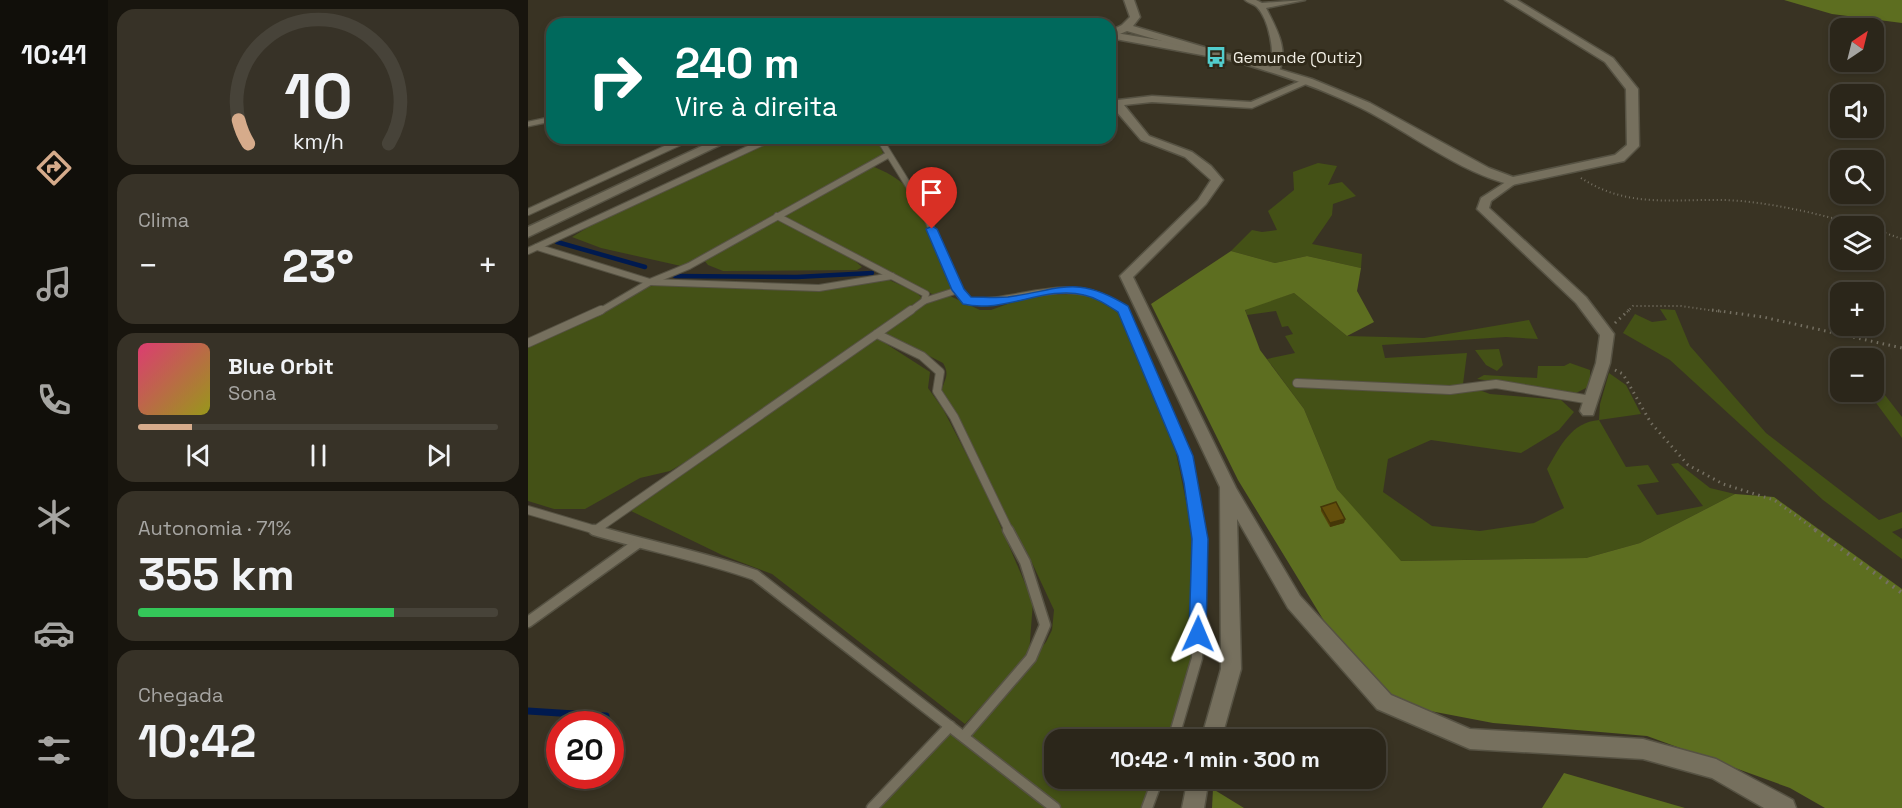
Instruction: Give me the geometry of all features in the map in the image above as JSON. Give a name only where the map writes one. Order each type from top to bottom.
[{"type":"street","points":[[1116,32],[1126,27],[1135,17],[1129,0]]},
{"type":"street","points":[[1249,0],[1261,6],[1301,0]]},
{"type":"street","points":[[1510,0],[1608,60],[1632,89],[1633,146],[1619,158],[1512,181],[1485,200],[1483,209],[1581,300],[1607,334],[1603,363],[1589,406]]},
{"type":"street","points":[[1261,6],[1277,43],[1279,64],[1275,71]]},
{"type":"street","points":[[1126,27],[1308,81],[1366,106],[1484,171],[1512,181]]},
{"type":"street","points":[[1116,36],[1207,53],[1212,52]]},
{"type":"street","points":[[1116,101],[1152,99],[1251,105],[1308,81]]},
{"type":"street","points":[[1116,103],[1145,139],[1194,157],[1211,171],[1217,180],[1202,202],[1126,276],[1228,487],[1294,602],[1384,702],[1470,739],[1643,749],[1716,769],[1785,808]]},
{"type":"street","points":[[528,233],[716,144]]},
{"type":"street","points":[[1214,729],[1231,669],[1228,487]]},
{"type":"street","points":[[1193,808],[1197,789]]},
{"type":"lane","points":[[528,124],[546,120]]},
{"type":"lane","points":[[528,212],[676,144]]},
{"type":"lane","points":[[528,251],[759,144]]},
{"type":"lane","points":[[882,144],[923,209],[958,290],[967,301],[976,303],[1007,301],[1052,291],[1083,290],[1106,298],[1123,309],[1185,456],[1200,539],[1197,658],[1176,729]]},
{"type":"lane","points":[[528,343],[598,312],[650,282],[689,266],[888,155]]},
{"type":"lane","points":[[777,216],[926,294],[924,301]]},
{"type":"lane","points":[[537,247],[650,282],[819,288],[892,276]]},
{"type":"lane","points":[[597,530],[924,301],[958,290]]},
{"type":"lane","points":[[877,334],[930,361],[939,369],[941,376],[937,391],[954,417],[980,475],[1025,562],[1045,626],[1031,658],[964,736]]},
{"type":"lane","points":[[1297,383],[1450,390],[1496,384],[1589,406]]},
{"type":"lane","points":[[528,510],[638,543],[717,561],[756,575],[1056,808]]},
{"type":"lane","points":[[528,622],[638,543]]},
{"type":"lane","points":[[872,808],[950,726]]},
{"type":"lane","points":[[1147,808],[1154,789]]},
{"type":"path","points":[[1571,169],[1588,184],[1618,196],[1659,203],[1720,200],[1780,206],[1830,218]]},
{"type":"path","points":[[1884,233],[1902,239]]},
{"type":"path","points":[[1607,334],[1617,319],[1633,306],[1681,306],[1763,317],[1902,348]]},
{"type":"path","points":[[1603,363],[1623,374],[1651,423],[1689,465],[1723,484],[1774,500],[1902,593]]},
{"type":"green space","points":[[1784,0],[1902,0],[1902,23],[1884,21],[1884,18],[1832,14]]},
{"type":"green space","points":[[761,144],[879,144],[884,155],[681,266],[601,248],[572,237],[595,223]]},
{"type":"green space","points":[[1318,163],[1337,166],[1328,185],[1342,182],[1356,196],[1333,204],[1332,215],[1312,244],[1362,254],[1361,268],[1307,256],[1275,263],[1231,251],[1252,230],[1262,232],[1277,230],[1268,211],[1294,190],[1293,172]]},
{"type":"green space","points":[[872,166],[900,181],[908,189],[928,224],[954,288],[936,296],[781,216]]},
{"type":"green space","points":[[777,219],[854,260],[862,267],[857,270],[723,271],[708,265],[704,260]]},
{"type":"green space","points":[[1231,251],[1275,263],[1307,256],[1361,268],[1357,291],[1374,322],[1347,336],[1294,293],[1245,310],[1260,350],[1304,409],[1337,489],[1401,561],[1586,558],[1640,543],[1735,494],[1774,497],[1902,589],[1902,808],[1825,808],[1790,788],[1647,736],[1493,723],[1404,706],[1343,652],[1238,480],[1151,304]]},
{"type":"green space","points":[[887,279],[916,292],[922,298],[706,450],[670,471],[640,478],[585,509],[554,509],[528,501],[528,346],[652,285],[815,291]]},
{"type":"green space","points":[[1294,293],[1347,336],[1424,338],[1529,320],[1538,339],[1506,337],[1382,345],[1385,358],[1467,353],[1463,384],[1490,394],[1561,400],[1574,412],[1559,430],[1521,453],[1431,440],[1388,459],[1383,492],[1432,526],[1480,531],[1534,523],[1564,508],[1547,469],[1567,437],[1581,425],[1599,420],[1626,467],[1648,465],[1659,482],[1637,485],[1657,515],[1703,506],[1671,464],[1678,463],[1710,488],[1735,494],[1640,543],[1586,558],[1397,561],[1337,489],[1304,409],[1267,359],[1295,353],[1285,336],[1293,334],[1288,326],[1282,327],[1276,311],[1247,315],[1245,309]]},
{"type":"green space","points":[[1083,294],[1103,302],[1120,313],[1135,344],[1175,448],[1191,525],[1193,639],[1190,682],[1174,729],[1044,729],[1044,789],[1151,789],[1143,808],[1061,808],[969,735],[1046,642],[1052,630],[1054,610],[1027,552],[989,489],[972,444],[941,393],[946,375],[943,363],[884,333],[920,306],[950,296],[980,310],[991,310],[1042,295]]},
{"type":"green space","points":[[1660,309],[1675,310],[1690,346],[1766,433],[1879,520],[1902,512],[1902,528],[1892,532],[1902,539],[1902,559],[1823,500],[1670,360],[1623,333],[1635,314],[1652,322],[1667,320]]},
{"type":"green space","points":[[877,338],[930,372],[928,388],[943,409],[986,492],[1033,602],[1029,654],[965,724],[772,574],[722,555],[631,511]]},
{"type":"green space","points":[[1499,349],[1503,365],[1497,371],[1486,365],[1475,350]]},
{"type":"green space","points":[[1570,363],[1590,370],[1590,386],[1572,395],[1477,379],[1484,375],[1537,378],[1538,366],[1564,366]]},
{"type":"green space","points":[[1609,373],[1626,385],[1641,414],[1599,420],[1600,404]]},
{"type":"green space","points":[[1884,394],[1902,417],[1902,438],[1875,402],[1884,402]]},
{"type":"green space","points":[[944,734],[952,734],[1047,808],[877,808]]},
{"type":"green space","points":[[1564,773],[1685,808],[1542,808]]},
{"type":"green space","points":[[1213,789],[1244,808],[1212,808]]},
{"type":"building","points":[[1336,502],[1345,519],[1330,523],[1321,507]]},
{"type":"waterway","points":[[557,242],[645,267]]},
{"type":"waterway","points":[[675,276],[797,277],[872,273]]},
{"type":"waterway","points":[[528,711],[546,712]]},
{"type":"place","name":"Gemunde (Outiz)","points":[[1216,57]]},
{"type":"route","points":[[932,229],[958,290],[967,301],[976,303],[1007,301],[1052,291],[1083,290],[1106,298],[1123,309],[1185,456],[1192,483],[1200,539],[1198,634]]}]
